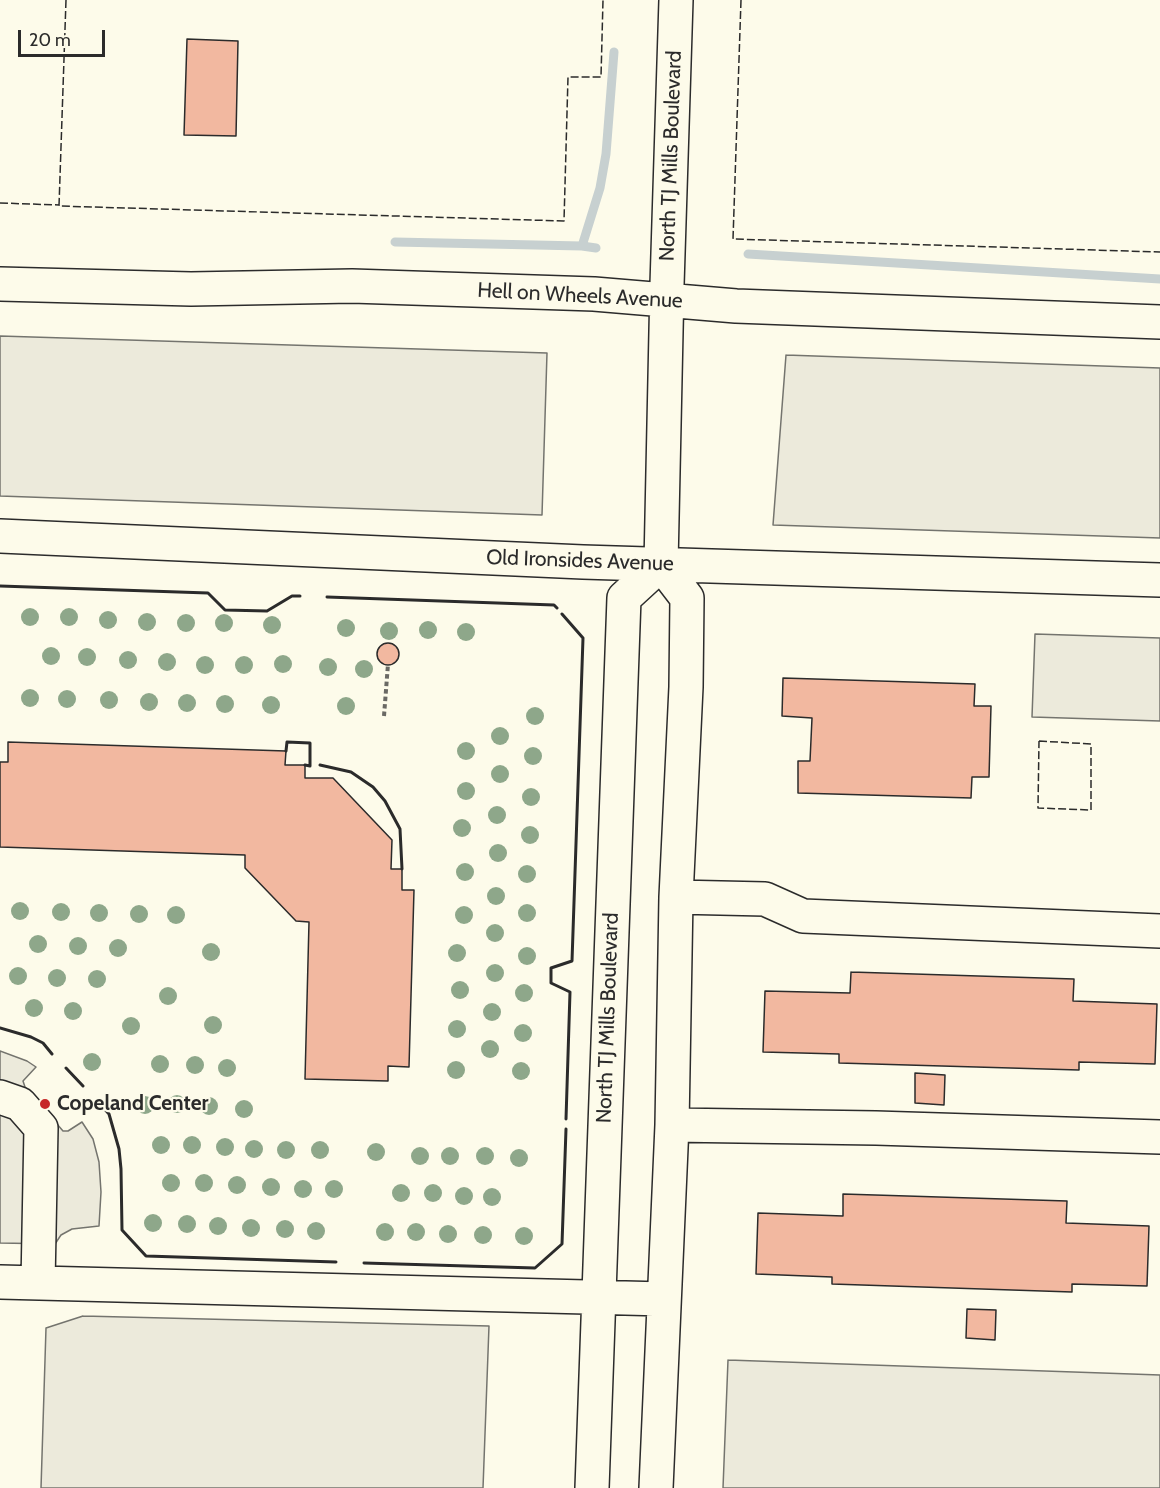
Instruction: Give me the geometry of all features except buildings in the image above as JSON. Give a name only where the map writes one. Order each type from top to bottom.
[{"type":"street","name":"North TJ Mills Boulevard","points":[[592,1488],[624,598],[662,564],[676,0]]},
{"type":"street","name":"Hell on Wheels Avenue","points":[[0,284],[191,289],[352,286],[594,294],[736,306],[1160,322]]},
{"type":"street","name":"Old Ironsides Avenue","points":[[0,536],[662,564],[1160,580]]},
{"type":"street","points":[[656,1488],[672,1125],[676,897],[686,687],[687,598],[662,564]]},
{"type":"street","points":[[676,897],[765,899],[803,916],[1160,931]]},
{"type":"street","points":[[0,1097],[20,1104],[41,1128],[38,1283]]},
{"type":"street","points":[[672,1125],[852,1127],[1160,1137]]},
{"type":"street","points":[[0,1282],[664,1299]]},
{"type":"path","points":[[384,716],[388,664]]},
{"type":"shaded area","points":[[0,336],[547,353],[542,515],[0,496]]},
{"type":"shaded area","points":[[786,355],[1160,368],[1160,538],[773,525]]},
{"type":"shaded area","points":[[1035,634],[1160,638],[1160,721],[1032,717]]},
{"type":"shaded area","points":[[0,1051],[27,1061],[36,1067],[23,1081],[25,1087],[63,1131],[68,1131],[82,1122],[93,1139],[99,1162],[101,1192],[99,1226],[72,1229],[61,1235],[55,1244],[0,1243]]},
{"type":"shaded area","points":[[83,1316],[489,1326],[483,1488],[41,1488],[46,1328]]},
{"type":"shaded area","points":[[728,1360],[1160,1375],[1160,1488],[723,1488]]},
{"type":"waterway","points":[[582,246],[600,188],[606,154],[614,52]]},
{"type":"waterway","points":[[395,242],[596,248]]},
{"type":"waterway","points":[[748,254],[1160,279]]},
{"type":"fence","points":[[66,0],[59,206],[564,221],[568,77],[601,77],[603,0]]},
{"type":"fence","points":[[741,0],[733,239],[1160,252]]},
{"type":"fence","points":[[0,203],[59,205]]},
{"type":"fence","points":[[1039,741],[1091,744],[1091,810],[1038,808],[1039,741]]},
{"type":"wall","points":[[0,586],[208,593],[225,610],[267,611],[292,596],[300,596]]},
{"type":"wall","points":[[327,597],[554,605],[557,608]]},
{"type":"wall","points":[[562,614],[583,638],[572,961],[551,968],[551,983],[570,992],[566,1119]]},
{"type":"wall","points":[[286,751],[287,742],[310,743],[310,766],[305,765]]},
{"type":"wall","points":[[320,765],[351,772],[373,787],[385,801],[400,829],[402,869]]},
{"type":"wall","points":[[0,1028],[31,1037],[43,1043],[52,1054]]},
{"type":"wall","points":[[66,1068],[83,1086]]},
{"type":"wall","points":[[98,1102],[109,1114],[119,1149],[122,1230],[146,1256],[336,1262]]},
{"type":"wall","points":[[364,1263],[535,1268],[562,1244],[566,1129]]},
{"type":"place","name":"Copeland Center","points":[[45,1104]]}]
